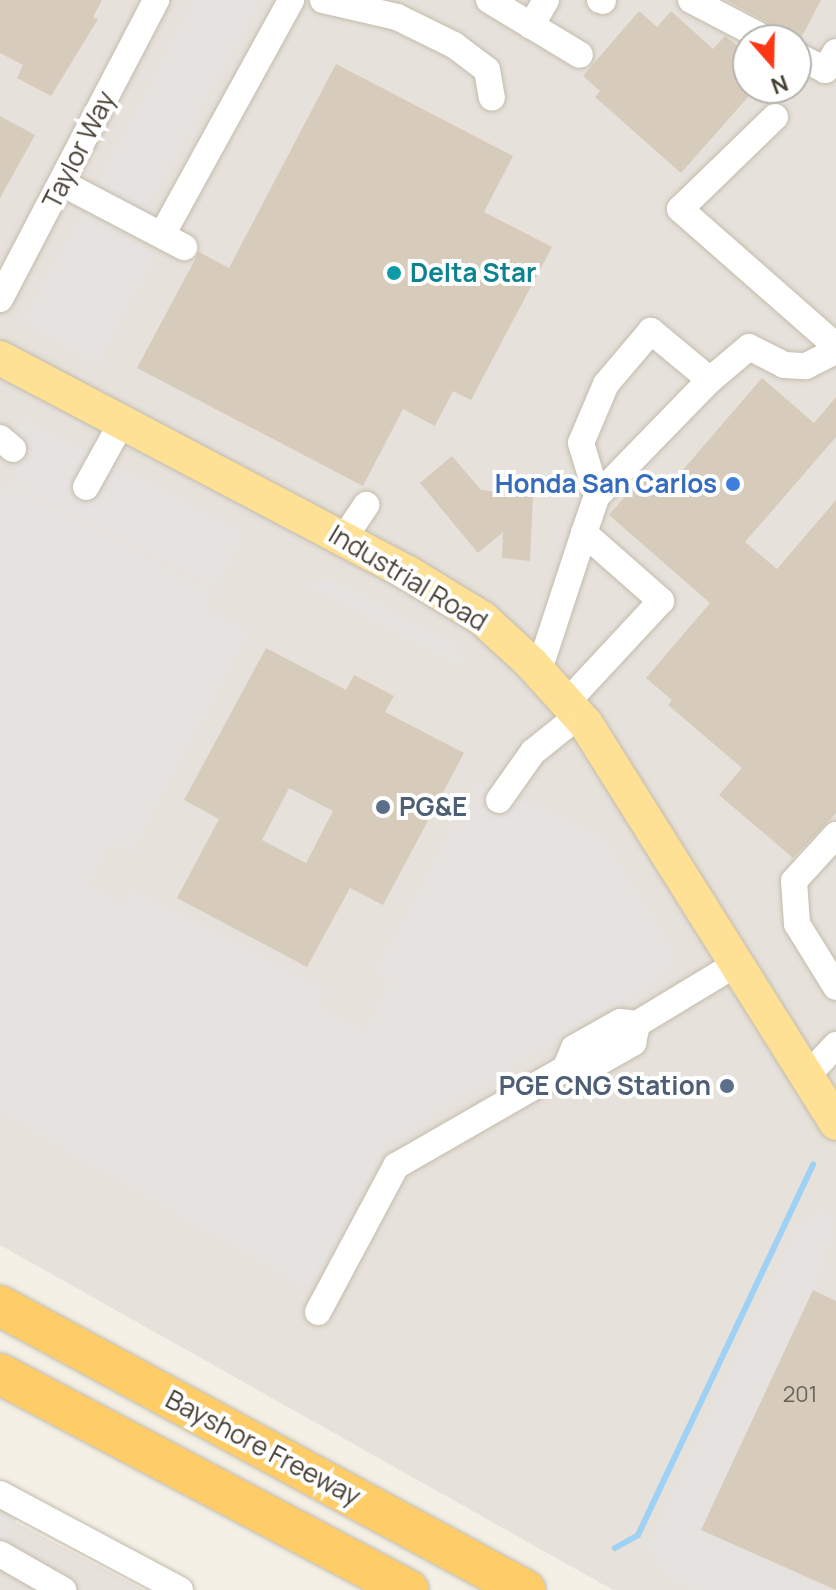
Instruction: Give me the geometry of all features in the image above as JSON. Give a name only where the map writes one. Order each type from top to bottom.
[{"type":"highway","name":"Bayshore Freeway","points":[[0,1306],[525,1590]]},
{"type":"highway","points":[[3,1376],[408,1590]]},
{"type":"main road","name":"Industrial Road","points":[[0,358],[344,538],[482,618],[539,670],[574,708],[836,1123]]},
{"type":"street","name":"Taylor Way","points":[[0,299],[156,0]]},
{"type":"street","points":[[62,183],[173,241],[291,0]]},
{"type":"street","points":[[323,0],[397,17],[454,45],[487,70],[492,98]]},
{"type":"street","points":[[489,0],[580,55]]},
{"type":"street","points":[[531,26],[546,0]]},
{"type":"street","points":[[691,0],[737,24]]},
{"type":"street","points":[[812,63],[825,70],[836,52]]},
{"type":"street","points":[[539,670],[597,496],[710,380],[749,347],[784,365],[806,366],[836,349],[680,209],[775,117]]},
{"type":"street","points":[[597,496],[581,443],[606,384],[651,331],[710,380]]},
{"type":"street","points":[[86,487],[122,422]]},
{"type":"street","points":[[344,538],[366,505]]},
{"type":"street","points":[[499,800],[533,752],[574,708],[661,601],[584,533]]},
{"type":"street","points":[[836,835],[794,881],[797,924],[836,987]]},
{"type":"street","points":[[318,1312],[396,1166],[565,1069],[589,1068],[633,1043],[637,1024],[736,964]]},
{"type":"street","points":[[806,1077],[836,1045]]},
{"type":"street","points":[[0,1494],[180,1590]]},
{"type":"street","points":[[0,1554],[63,1590]]},
{"type":"shaded area","points":[[0,0],[836,0],[836,1590],[613,1590],[0,1245]]},
{"type":"shaded area","points":[[195,0],[260,0],[130,239],[155,255],[97,366],[24,321]]},
{"type":"shaded area","points":[[22,417],[244,534],[215,589],[15,483],[13,433]]},
{"type":"shaded area","points":[[8,482],[213,593],[205,610],[249,632],[131,853],[110,843],[88,886],[124,905],[133,889],[325,990],[317,1007],[365,1031],[391,981],[375,972],[477,780],[603,837],[671,947],[672,967],[660,979],[387,1143],[309,1289],[0,1112],[0,497]]},
{"type":"shaded area","points":[[333,579],[457,646],[464,668],[300,582]]},
{"type":"shaded area","points":[[822,1210],[836,1220],[813,1291],[702,1530],[830,1590],[693,1590],[661,1573],[649,1543],[798,1224]]},
{"type":"shaded area","points":[[0,1509],[17,1518],[0,1548]]},
{"type":"shaded area","points":[[0,1514],[144,1590],[0,1590]]},
{"type":"building","points":[[0,0],[102,0],[93,17],[98,19],[51,96],[17,78],[23,65],[0,53]]},
{"type":"building","points":[[726,0],[821,0],[808,24],[770,24]]},
{"type":"building","points":[[639,11],[657,27],[671,11],[713,49],[725,36],[732,41],[732,104],[742,104],[681,173],[595,97],[600,91],[583,76]]},
{"type":"building","name":"Delta Star","points":[[336,64],[513,156],[484,212],[552,247],[471,400],[453,391],[435,426],[403,409],[363,486],[137,368],[199,252],[229,268]]},
{"type":"building","points":[[0,116],[35,135],[0,198]]},
{"type":"building","points":[[762,378],[814,423],[836,397],[836,437],[745,542],[777,569],[836,500],[836,813],[793,858],[719,795],[742,768],[668,705],[672,700],[646,678],[710,603],[609,515],[643,476],[663,493]]},
{"type":"building","points":[[452,456],[481,490],[533,496],[530,561],[502,558],[503,532],[478,553],[420,483]]},
{"type":"building","name":"PG&E","points":[[266,648],[346,690],[354,675],[394,696],[385,712],[464,753],[383,905],[350,888],[307,967],[177,898],[219,819],[184,800]],"holes":[[[289,788],[333,811],[306,863],[262,840]]]},
{"type":"building","points":[[813,1290],[836,1301],[836,1590],[701,1530]]},
{"type":"waterway","points":[[615,1548],[638,1535],[813,1164]]},
{"type":"place","name":"Delta Star","points":[[394,273]]},
{"type":"place","name":"Honda San Carlos","points":[[733,484]]},
{"type":"place","name":"PG&E","points":[[383,807]]},
{"type":"place","name":"PGE CNG Station","points":[[727,1086]]}]
